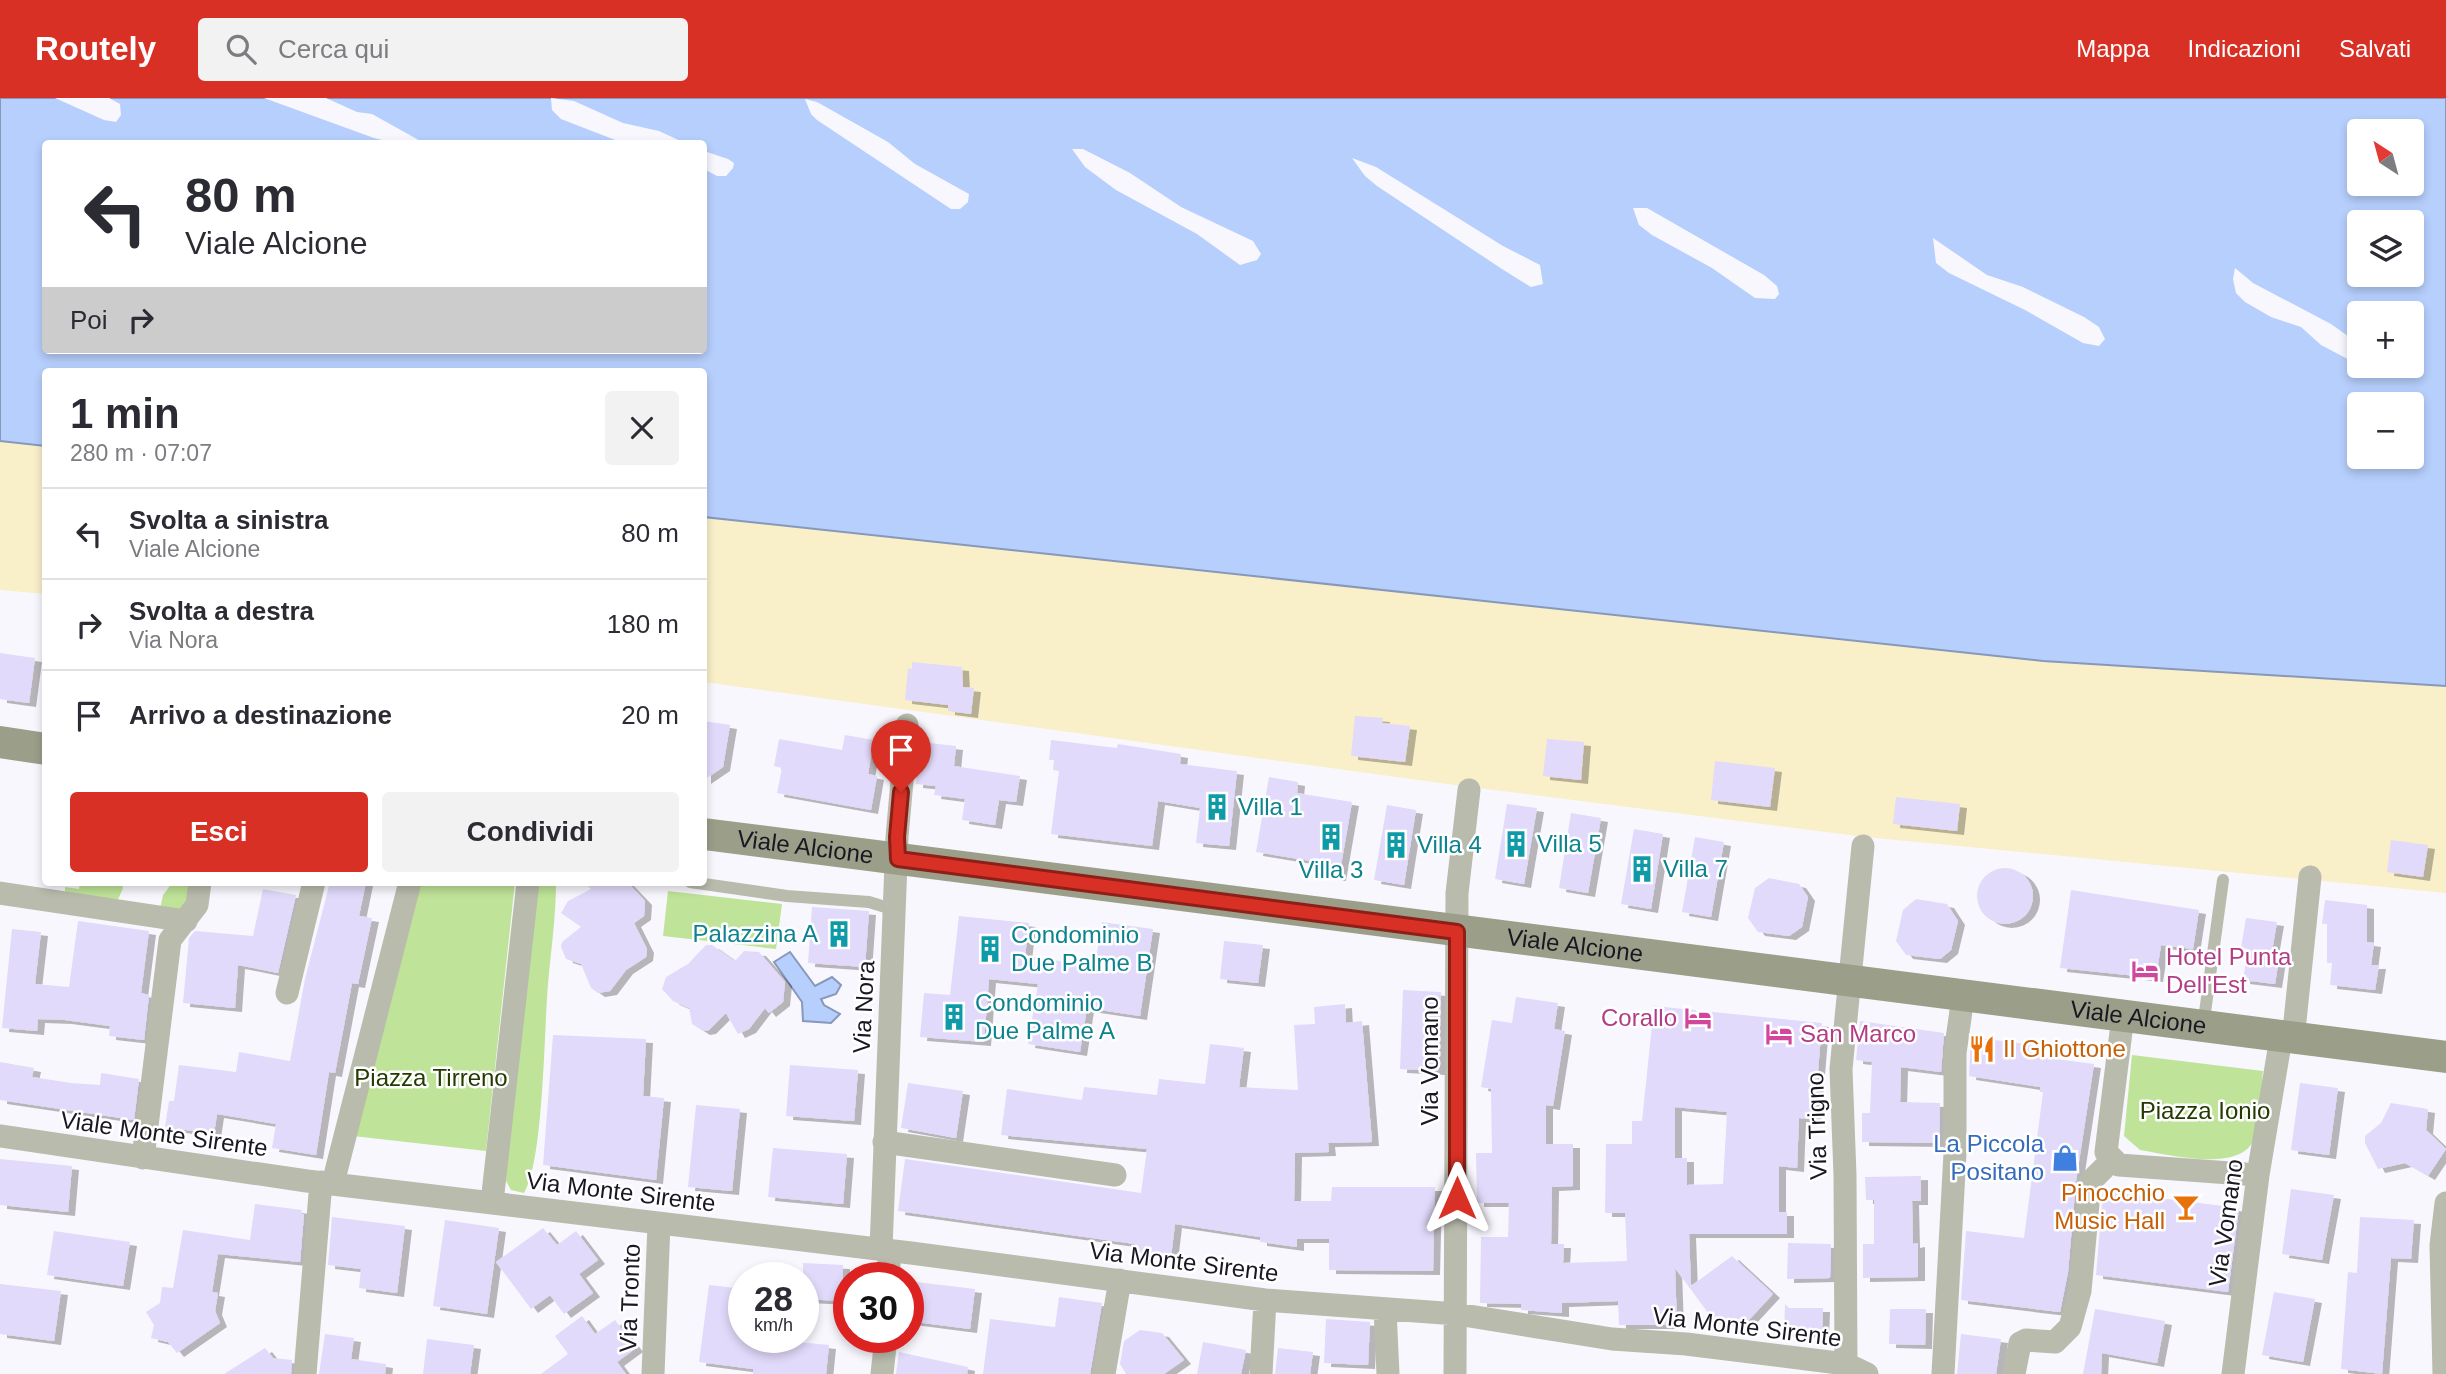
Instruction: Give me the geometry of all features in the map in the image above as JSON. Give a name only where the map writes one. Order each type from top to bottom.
[{"type":"street","name":"Via Nora","points":[[888,1262],[884,1142],[897,837],[907,725]]},
{"type":"street","points":[[0,743],[42,748]]},
{"type":"street","name":"Via Vomano","points":[[1455,1374],[1457,893],[1469,790]]},
{"type":"street","name":"Viale Alcione","points":[[707,834],[2446,1058]]},
{"type":"street","name":"Via Trigno","points":[[1857,1370],[1840,1069],[1863,846]]},
{"type":"street","name":"Via Vomano","points":[[2233,1374],[2258,1175],[2287,1039],[2310,877]]},
{"type":"street","points":[[143,1158],[170,940],[197,905],[199,886]]},
{"type":"street","points":[[287,993],[313,886]]},
{"type":"street","points":[[306,1374],[327,1183],[345,1140],[409,886]]},
{"type":"street","points":[[492,1202],[528,886]]},
{"type":"street","points":[[0,893],[186,921]]},
{"type":"street","points":[[1943,1374],[1955,1153],[1955,1054],[1964,997]]},
{"type":"street","points":[[2123,1016],[2106,1152],[2119,1165],[2258,1175]]},
{"type":"street","name":"Viale Monte Sirente","points":[[0,1136],[327,1183],[492,1202]]},
{"type":"street","points":[[884,1142],[1115,1175]]},
{"type":"street","points":[[2014,1374],[2020,1343],[2026,1340],[2055,1342],[2070,1327],[2080,1291],[2090,1182],[2113,1159]]},
{"type":"street","name":"Via Monte Sirente","points":[[492,1202],[888,1250],[1265,1300],[1457,1314],[1612,1339],[1686,1344],[1857,1370]]},
{"type":"street","points":[[2444,1374],[2441,1245],[2446,1202]]},
{"type":"street","name":"Via Tronto","points":[[653,1374],[659,1223]]},
{"type":"street","points":[[1104,1374],[1119,1280]]},
{"type":"street","points":[[1261,1374],[1265,1300]]},
{"type":"street","points":[[1385,1309],[1388,1374]]},
{"type":"street","points":[[882,1374],[884,1353]]},
{"type":"lane","points":[[2203,1027],[2223,880]]},
{"type":"lane","points":[[707,884],[787,896],[869,902],[895,910]]},
{"type":"green space","points":[[79,886],[123,888],[117,902],[65,893],[65,887],[79,889]]},
{"type":"green space","points":[[170,886],[193,886],[189,899],[180,911],[160,909],[163,895]]},
{"type":"green space","name":"Piazza Tirreno","points":[[413,886],[515,886],[486,1151],[353,1136]]},
{"type":"green space","points":[[536,886],[556,886],[536,1153],[524,1193],[511,1190],[505,1179]]},
{"type":"green space","points":[[668,891],[782,904],[776,949],[663,936]]},
{"type":"green space","name":"Piazza Ionio","points":[[2132,1055],[2263,1071],[2259,1117],[2253,1141],[2245,1151],[2218,1159],[2140,1150],[2124,1136]]},
{"type":"sand","points":[[0,441],[42,446],[42,594],[0,590]]},
{"type":"sand","points":[[707,517],[2043,661],[2446,686],[2446,893],[1865,837],[1462,786],[707,682]]},
{"type":"water","points":[[0,98],[2446,98],[2446,686],[2043,661],[707,517],[707,368],[42,368],[42,446],[0,441]]},
{"type":"water","points":[[790,952],[815,986],[832,977],[841,985],[836,994],[821,999],[824,1005],[840,1014],[831,1023],[803,1021],[802,1002],[774,962]]},
{"type":"pier","points":[[55,98],[109,98],[120,104],[121,115],[116,122],[104,120]]},
{"type":"pier","points":[[264,98],[326,98],[357,112],[372,114],[419,140],[374,138]]},
{"type":"pier","points":[[551,98],[574,101],[623,123],[659,131],[678,140],[615,140],[561,119],[552,110]]},
{"type":"pier","points":[[805,99],[817,102],[888,142],[915,164],[969,194],[968,202],[960,209],[951,209],[817,120],[811,114]]},
{"type":"pier","points":[[1072,149],[1083,149],[1130,173],[1181,207],[1253,241],[1261,254],[1257,260],[1240,265],[1197,234],[1116,190],[1085,167]]},
{"type":"pier","points":[[707,152],[734,163],[726,176],[717,176],[707,171]]},
{"type":"pier","points":[[1352,158],[1376,167],[1503,246],[1540,265],[1543,284],[1531,287],[1502,269],[1377,186],[1365,176]]},
{"type":"pier","points":[[1633,208],[1647,208],[1764,275],[1777,286],[1779,294],[1775,299],[1755,298],[1712,268],[1652,235],[1639,225]]},
{"type":"pier","points":[[1933,238],[1987,275],[2023,287],[2084,317],[2099,327],[2105,339],[2099,346],[2083,343],[2025,310],[1949,273],[1936,263]]},
{"type":"pier","points":[[2235,268],[2253,283],[2331,324],[2347,335],[2347,359],[2321,345],[2301,327],[2271,317],[2245,302],[2236,293],[2233,279]]},
{"type":"building","points":[[0,653],[35,658],[29,703],[0,699]]},
{"type":"building","points":[[912,662],[962,667],[963,687],[974,688],[971,714],[948,711],[948,705],[905,700],[908,668],[912,669]]},
{"type":"building","points":[[1355,716],[1383,718],[1382,723],[1410,726],[1405,762],[1351,756]]},
{"type":"building","points":[[707,721],[730,725],[723,767],[707,778]]},
{"type":"building","points":[[845,735],[874,740],[868,774],[877,776],[871,810],[777,793],[782,768],[774,766],[779,739],[842,750]]},
{"type":"building","points":[[1547,739],[1584,742],[1581,780],[1543,776]]},
{"type":"building","points":[[1051,740],[1117,748],[1118,744],[1181,754],[1180,764],[1237,771],[1229,846],[1196,843],[1200,808],[1158,801],[1152,846],[1051,834],[1059,771],[1053,770],[1054,760],[1049,760]]},
{"type":"building","points":[[920,742],[956,746],[954,766],[1020,776],[1016,802],[999,800],[995,825],[962,820],[965,799],[934,795],[936,786],[916,784]]},
{"type":"building","points":[[1715,761],[1775,768],[1770,807],[1711,800]]},
{"type":"building","points":[[1269,777],[1298,782],[1297,793],[1352,802],[1339,877],[1310,872],[1311,861],[1256,852]]},
{"type":"building","points":[[1896,797],[1960,804],[1957,831],[1893,824]]},
{"type":"building","name":"Villa 5","points":[[1507,804],[1537,808],[1524,884],[1495,879]]},
{"type":"building","name":"Villa 4","points":[[1387,805],[1416,810],[1404,885],[1374,880]]},
{"type":"building","points":[[1571,813],[1601,818],[1588,893],[1559,888]]},
{"type":"building","name":"Villa 7","points":[[1634,829],[1663,834],[1651,909],[1621,904]]},
{"type":"building","points":[[1695,837],[1724,842],[1711,917],[1682,912]]},
{"type":"building","points":[[2391,840],[2428,845],[2423,877],[2387,872]]},
{"type":"building","points":[[2000,868],[2010,868],[2025,876],[2031,885],[2031,907],[2025,916],[2010,924],[2000,924],[1982,912],[1977,901],[1977,891],[1989,873]]},
{"type":"building","points":[[1769,878],[1799,884],[1808,897],[1802,927],[1789,936],[1758,932],[1748,918],[1755,888]]},
{"type":"building","points":[[329,886],[365,886],[359,916],[372,918],[358,984],[352,983],[335,1073],[329,1072],[316,1155],[272,1148],[276,1124],[217,1114],[214,1134],[165,1127],[169,1101],[174,1101],[179,1065],[236,1072],[239,1052],[290,1061],[305,979]]},
{"type":"building","points":[[588,886],[631,886],[645,901],[644,916],[634,923],[647,949],[646,957],[626,970],[610,991],[598,993],[591,988],[581,964],[566,959],[561,947],[562,942],[581,927],[561,913],[568,901],[591,889]]},
{"type":"building","points":[[263,889],[296,895],[278,973],[238,965],[235,1008],[183,1003],[189,938],[195,931],[253,936]]},
{"type":"building","points":[[2071,890],[2199,910],[2193,949],[2161,945],[2156,978],[2060,968]]},
{"type":"building","points":[[1916,899],[1947,904],[1958,921],[1951,950],[1940,959],[1906,955],[1896,941],[1903,910]]},
{"type":"building","points":[[2325,900],[2367,905],[2367,942],[2374,943],[2371,965],[2379,965],[2375,990],[2330,985],[2332,963],[2327,963],[2327,924],[2322,924]]},
{"type":"building","name":"Palazzina A","points":[[812,907],[869,911],[865,967],[808,963]]},
{"type":"building","points":[[959,916],[1029,923],[1025,956],[1095,966],[1102,922],[1153,929],[1140,1016],[1087,1008],[1080,1052],[1028,1044],[1038,984],[989,979],[984,1042],[920,1037],[924,993],[950,995]]},
{"type":"building","points":[[2246,918],[2277,922],[2272,951],[2280,952],[2275,984],[2243,980],[2248,949],[2241,948]]},
{"type":"building","points":[[78,921],[149,931],[141,993],[149,995],[144,1040],[109,1036],[110,1026],[65,1020],[38,1019],[37,1031],[2,1028],[12,929],[41,932],[35,984],[69,987]]},
{"type":"building","points":[[1224,941],[1263,945],[1258,983],[1220,979]]},
{"type":"building","points":[[706,945],[712,945],[735,961],[744,951],[759,952],[785,982],[783,1002],[769,1013],[765,1008],[749,1029],[738,1034],[726,1013],[709,1030],[703,1031],[692,1024],[689,1008],[673,1001],[662,989],[666,977],[688,964]]},
{"type":"building","points":[[1403,990],[1441,992],[1438,1071],[1400,1069]]},
{"type":"building","points":[[1516,997],[1558,1003],[1554,1029],[1565,1031],[1553,1106],[1546,1105],[1546,1144],[1573,1144],[1573,1186],[1552,1187],[1551,1244],[1564,1244],[1563,1263],[1627,1261],[1625,1213],[1605,1213],[1606,1144],[1632,1144],[1632,1121],[1642,1121],[1654,1006],[1822,1023],[1814,1119],[1799,1118],[1797,1168],[1779,1166],[1779,1212],[1787,1212],[1787,1234],[1689,1234],[1691,1286],[1732,1256],[1773,1294],[1747,1322],[1714,1321],[1675,1268],[1677,1325],[1619,1325],[1618,1301],[1562,1303],[1562,1313],[1521,1310],[1521,1304],[1480,1303],[1481,1237],[1508,1237],[1509,1203],[1477,1203],[1476,1153],[1492,1153],[1491,1089],[1481,1087],[1492,1020],[1512,1023]],"holes":[[[1675,1107],[1727,1112],[1723,1184],[1687,1185],[1687,1158],[1675,1158]]]},
{"type":"building","points":[[1345,1004],[1346,1023],[1362,1021],[1372,1142],[1328,1143],[1329,1152],[1295,1153],[1294,1201],[1331,1201],[1332,1187],[1435,1187],[1433,1271],[1329,1270],[1329,1239],[1297,1239],[1297,1247],[1260,1242],[1260,1237],[1175,1224],[1171,1257],[1134,1252],[1135,1244],[898,1211],[905,1159],[1141,1193],[1147,1149],[1001,1135],[1007,1089],[1082,1100],[1084,1087],[1157,1095],[1159,1079],[1205,1084],[1210,1044],[1244,1048],[1239,1087],[1298,1090],[1294,1025],[1315,1024],[1314,1007]]},
{"type":"building","points":[[1860,1021],[1944,1033],[1941,1072],[1901,1067],[1900,1102],[1940,1103],[1939,1143],[1862,1142],[1862,1113],[1870,1113],[1872,1062],[1856,1060]]},
{"type":"building","points":[[553,1035],[646,1039],[643,1096],[664,1098],[656,1180],[543,1165]]},
{"type":"building","points":[[1971,1037],[2034,1045],[2033,1056],[2094,1064],[2076,1181],[2068,1272],[2060,1312],[1961,1300],[1966,1231],[2024,1238],[2043,1092],[2040,1092],[2040,1087],[1969,1076]]},
{"type":"building","points":[[0,1062],[34,1068],[32,1077],[71,1083],[100,1085],[101,1073],[139,1079],[134,1120],[0,1100]]},
{"type":"building","points":[[790,1065],[858,1070],[854,1121],[786,1116]]},
{"type":"building","points":[[908,1083],[963,1091],[956,1138],[901,1128]]},
{"type":"building","points":[[2300,1083],[2338,1088],[2329,1155],[2291,1150]]},
{"type":"building","points":[[2391,1103],[2428,1109],[2426,1130],[2446,1149],[2428,1176],[2405,1163],[2378,1169],[2365,1143],[2365,1136],[2381,1123]]},
{"type":"building","points":[[696,1105],[740,1109],[732,1191],[688,1187]]},
{"type":"building","points":[[773,1148],[847,1154],[843,1204],[768,1197]]},
{"type":"building","points":[[0,1159],[72,1166],[68,1212],[0,1205]]},
{"type":"building","points":[[1921,1176],[1921,1201],[1912,1201],[1913,1244],[1918,1243],[1918,1277],[1863,1278],[1863,1244],[1874,1244],[1874,1200],[1866,1200],[1865,1177]]},
{"type":"building","points":[[2291,1189],[2334,1195],[2322,1260],[2282,1254]]},
{"type":"building","points":[[2103,1191],[2239,1208],[2228,1292],[2096,1275]]},
{"type":"building","points":[[255,1204],[302,1210],[301,1214],[304,1214],[300,1262],[218,1254],[212,1292],[218,1293],[215,1311],[220,1323],[177,1353],[168,1342],[151,1338],[154,1325],[146,1312],[160,1303],[162,1287],[173,1288],[183,1230],[250,1240]]},
{"type":"building","points":[[332,1217],[405,1226],[397,1293],[359,1288],[361,1269],[328,1265]]},
{"type":"building","points":[[2360,1217],[2414,1220],[2411,1259],[2391,1258],[2382,1374],[2341,1369],[2348,1272],[2357,1273]]},
{"type":"building","points":[[445,1220],[499,1228],[487,1314],[433,1306]]},
{"type":"building","points":[[543,1228],[557,1245],[576,1231],[598,1260],[579,1274],[593,1293],[564,1314],[550,1295],[531,1309],[496,1262]]},
{"type":"building","points":[[54,1231],[130,1242],[123,1286],[47,1275]]},
{"type":"building","points":[[1788,1243],[1831,1244],[1830,1278],[1787,1279]]},
{"type":"building","points":[[819,1264],[833,1264],[833,1301],[819,1300]]},
{"type":"building","points":[[924,1283],[975,1289],[970,1329],[924,1323]]},
{"type":"building","points":[[0,1284],[61,1291],[54,1341],[0,1334]]},
{"type":"building","points":[[709,1285],[728,1287],[728,1353],[819,1353],[819,1344],[829,1345],[826,1374],[753,1374],[753,1369],[699,1362]]},
{"type":"building","points":[[2274,1292],[2315,1299],[2303,1362],[2262,1355]]},
{"type":"building","points":[[1059,1297],[1102,1303],[1090,1374],[983,1374],[990,1319],[1055,1327]]},
{"type":"building","points":[[1785,1304],[1789,1308],[1823,1308],[1822,1334],[1784,1333]]},
{"type":"building","points":[[1890,1309],[1926,1309],[1925,1345],[1889,1344]]},
{"type":"building","points":[[2095,1309],[2165,1321],[2157,1363],[2102,1353],[2101,1374],[2083,1374]]},
{"type":"building","points":[[582,1316],[595,1334],[615,1320],[636,1348],[617,1362],[626,1374],[541,1374],[568,1354],[555,1336]]},
{"type":"building","points":[[1326,1319],[1370,1322],[1368,1365],[1324,1363]]},
{"type":"building","points":[[1140,1330],[1162,1333],[1184,1360],[1164,1374],[1126,1374],[1120,1364],[1124,1341]]},
{"type":"building","points":[[325,1334],[354,1338],[351,1359],[386,1364],[385,1374],[319,1374]]},
{"type":"building","points":[[1961,1334],[2001,1339],[1996,1374],[1957,1374]]},
{"type":"building","points":[[427,1339],[474,1345],[470,1374],[423,1374]]},
{"type":"building","points":[[1203,1342],[1246,1350],[1241,1374],[1197,1374]]},
{"type":"building","points":[[265,1348],[273,1358],[292,1360],[291,1374],[224,1374]]},
{"type":"building","points":[[1278,1348],[1313,1352],[1310,1374],[1275,1374]]},
{"type":"building","points":[[899,1353],[968,1367],[967,1374],[896,1374]]},
{"type":"place","name":"Villa 1","points":[[1217,807]]},
{"type":"place","name":"Villa 3","points":[[1331,837]]},
{"type":"place","name":"Villa 5","points":[[1516,844]]},
{"type":"place","name":"Villa 4","points":[[1396,845]]},
{"type":"place","name":"Villa 7","points":[[1642,869]]},
{"type":"place","name":"Palazzina A","points":[[839,934]]},
{"type":"place","name":"Condominio Due Palme B","points":[[990,949]]},
{"type":"place","name":"Hotel Punta Dell'Est","points":[[2145,971]]},
{"type":"place","name":"Condominio Due Palme A","points":[[954,1017]]},
{"type":"place","name":"Corallo","points":[[1698,1018]]},
{"type":"place","name":"San Marco","points":[[1779,1034]]},
{"type":"place","name":"Il Ghiottone","points":[[1982,1049]]},
{"type":"place","name":"La Piccola Positano","points":[[2065,1158]]},
{"type":"place","name":"Pinocchio Music Hall","points":[[2186,1207]]},
{"type":"route","points":[[901,792],[898,859],[1457,932],[1457,1198]]}]
